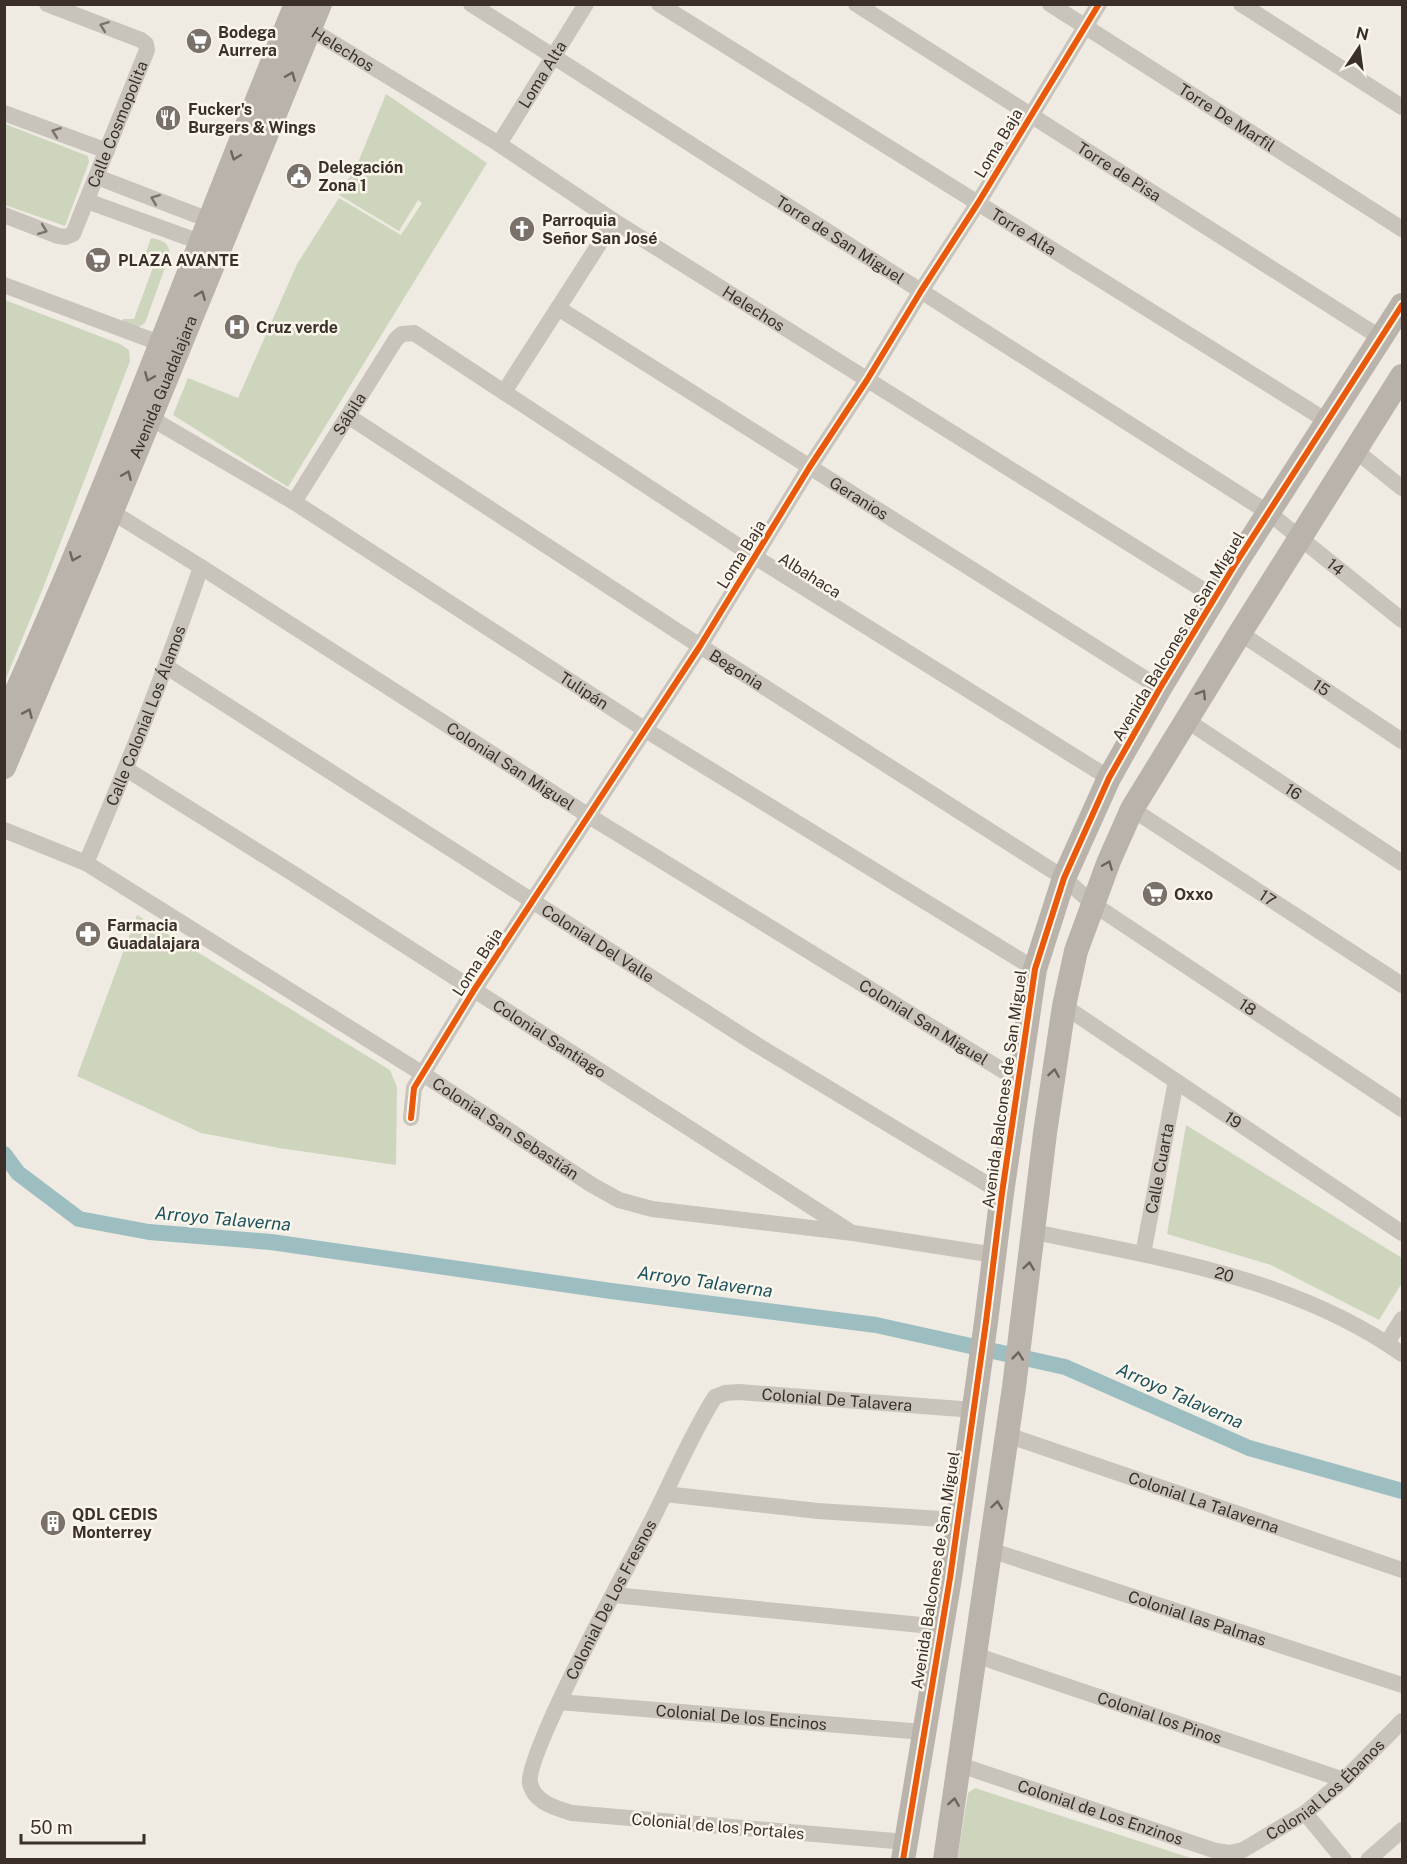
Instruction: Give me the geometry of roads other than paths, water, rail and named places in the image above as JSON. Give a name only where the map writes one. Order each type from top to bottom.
[{"type":"street","name":"Calle Cosmopolita","points":[[4,215],[58,236],[66,237],[73,234],[147,51],[146,44],[141,40],[48,4]]},
{"type":"street","name":"Avenida Guadalajara","points":[[4,767],[104,507],[171,347],[220,212],[299,17],[320,4]]},
{"type":"street","name":"Torre de San Miguel","points":[[471,4],[1269,513]]},
{"type":"street","name":"Loma Alta","points":[[499,144],[586,4]]},
{"type":"street","name":"Torre Alta","points":[[658,4],[1328,421]]},
{"type":"street","name":"Torre de Pisa","points":[[856,4],[1381,338]]},
{"type":"street","name":"Torre De Marfil","points":[[1050,4],[1402,229]]},
{"type":"street","name":"Loma Baja","points":[[411,1118],[414,1088],[474,990],[756,557],[809,468],[978,203],[1099,4]]},
{"type":"street","points":[[1241,4],[1402,107]]},
{"type":"street","name":"Helechos","points":[[299,17],[499,144],[614,221],[1216,598]]},
{"type":"street","points":[[4,113],[107,151]]},
{"type":"street","points":[[97,177],[220,212]]},
{"type":"street","points":[[87,201],[200,242]]},
{"type":"street","name":"Avenida Guadalajara","points":[[171,347],[200,242],[220,212]]},
{"type":"street","points":[[504,392],[614,221]]},
{"type":"street","points":[[4,285],[171,347]]},
{"type":"street","name":"Avenida Balcones de San Miguel","points":[[904,1851],[950,1578],[1035,969],[1064,878],[1109,778],[1160,688],[1402,305]]},
{"type":"street","name":"Geranios","points":[[558,308],[1160,688]]},
{"type":"street","name":"Albahaca","points":[[408,332],[420,336],[756,557],[1109,778]]},
{"type":"street","name":"Sábila","points":[[294,502],[396,339],[402,333],[408,332]]},
{"type":"street","points":[[945,1860],[1014,1387],[1045,1134],[1064,1006],[1076,951],[1132,809],[1402,376]]},
{"type":"street","name":"Tulipán","points":[[143,414],[294,502],[644,729],[1035,969]]},
{"type":"street","name":"Begonia","points":[[348,416],[699,646],[1064,878],[1093,904]]},
{"type":"street","points":[[1356,452],[1402,488]]},
{"type":"street","name":"Avenida Guadalajara","points":[[4,719],[104,507]]},
{"type":"street","name":"Colonial San Miguel","points":[[104,507],[589,816],[1018,1080]]},
{"type":"street","name":"14","points":[[1269,513],[1402,620]]},
{"type":"street","name":"Calle Colonial Los Álamos","points":[[86,863],[166,667],[201,567]]},
{"type":"street","name":"15","points":[[1240,633],[1402,741]]},
{"type":"street","name":"Colonial Del Valle","points":[[166,667],[757,1045],[1002,1193]]},
{"type":"street","name":"16","points":[[1186,720],[1402,863]]},
{"type":"street","name":"Colonial Santiago","points":[[126,769],[853,1233]]},
{"type":"street","name":"17","points":[[1132,809],[1402,985]]},
{"type":"street","name":"Colonial San Sebastián","points":[[4,830],[86,863],[423,1074],[582,1179],[619,1200],[652,1209],[853,1233],[995,1255]]},
{"type":"street","name":"18","points":[[1093,904],[1402,1109]]},
{"type":"street","name":"19","points":[[1064,1006],[1402,1233]]},
{"type":"street","name":"Calle Cuarta","points":[[1143,1254],[1176,1082]]},
{"type":"street","name":"20","points":[[1034,1232],[1143,1254],[1260,1284],[1312,1304],[1387,1343],[1402,1354]]},
{"type":"street","points":[[1387,1343],[1402,1319]]},
{"type":"street","name":"Colonial De Talavera","points":[[708,1408],[715,1396],[739,1392],[975,1400]]},
{"type":"street","name":"Colonial De Los Fresnos","points":[[535,1796],[530,1781],[533,1763],[559,1702],[708,1408]]},
{"type":"street","name":"Colonial La Talaverna","points":[[1007,1434],[1402,1570]]},
{"type":"street","points":[[665,1494],[818,1511],[957,1520]]},
{"type":"street","name":"Colonial las Palmas","points":[[990,1550],[1402,1685]]},
{"type":"street","points":[[950,1578],[985,1585]]},
{"type":"street","points":[[614,1595],[942,1627]]},
{"type":"street","name":"Colonial los Pinos","points":[[975,1655],[1344,1780]]},
{"type":"street","name":"Colonial De los Encinos","points":[[559,1702],[923,1732]]},
{"type":"street","name":"Colonial Los Ébanos","points":[[1243,1850],[1305,1813],[1344,1780],[1402,1721]]},
{"type":"street","name":"Colonial de Los Enzinos","points":[[960,1765],[1216,1851],[1230,1853],[1243,1850]]},
{"type":"street","name":"Colonial de los Portales","points":[[535,1796],[552,1807],[572,1813],[904,1851]]},
{"type":"street","points":[[1305,1813],[1344,1860]]},
{"type":"street","points":[[1368,1860],[1402,1830]]},
{"type":"waterway","name":"Arroyo Talaverna","points":[[4,1154],[18,1173],[79,1219],[149,1232],[271,1242],[611,1291],[876,1325],[1065,1367],[1249,1448],[1402,1491]]},
{"type":"place","name":"Bodega Aurrera","points":[[199,41]]},
{"type":"place","name":"Fucker's Burgers & Wings","points":[[168,118]]},
{"type":"place","name":"Delegación Zona 1","points":[[299,176]]},
{"type":"place","name":"Parroquia Señor San José","points":[[522,229]]},
{"type":"place","name":"PLAZA AVANTE","points":[[98,260]]},
{"type":"place","name":"Cruz verde","points":[[237,327]]},
{"type":"place","name":"Oxxo","points":[[1155,894]]},
{"type":"place","name":"Farmacia Guadalajara","points":[[88,934]]},
{"type":"place","name":"QDL CEDIS Monterrey","points":[[53,1523]]}]
